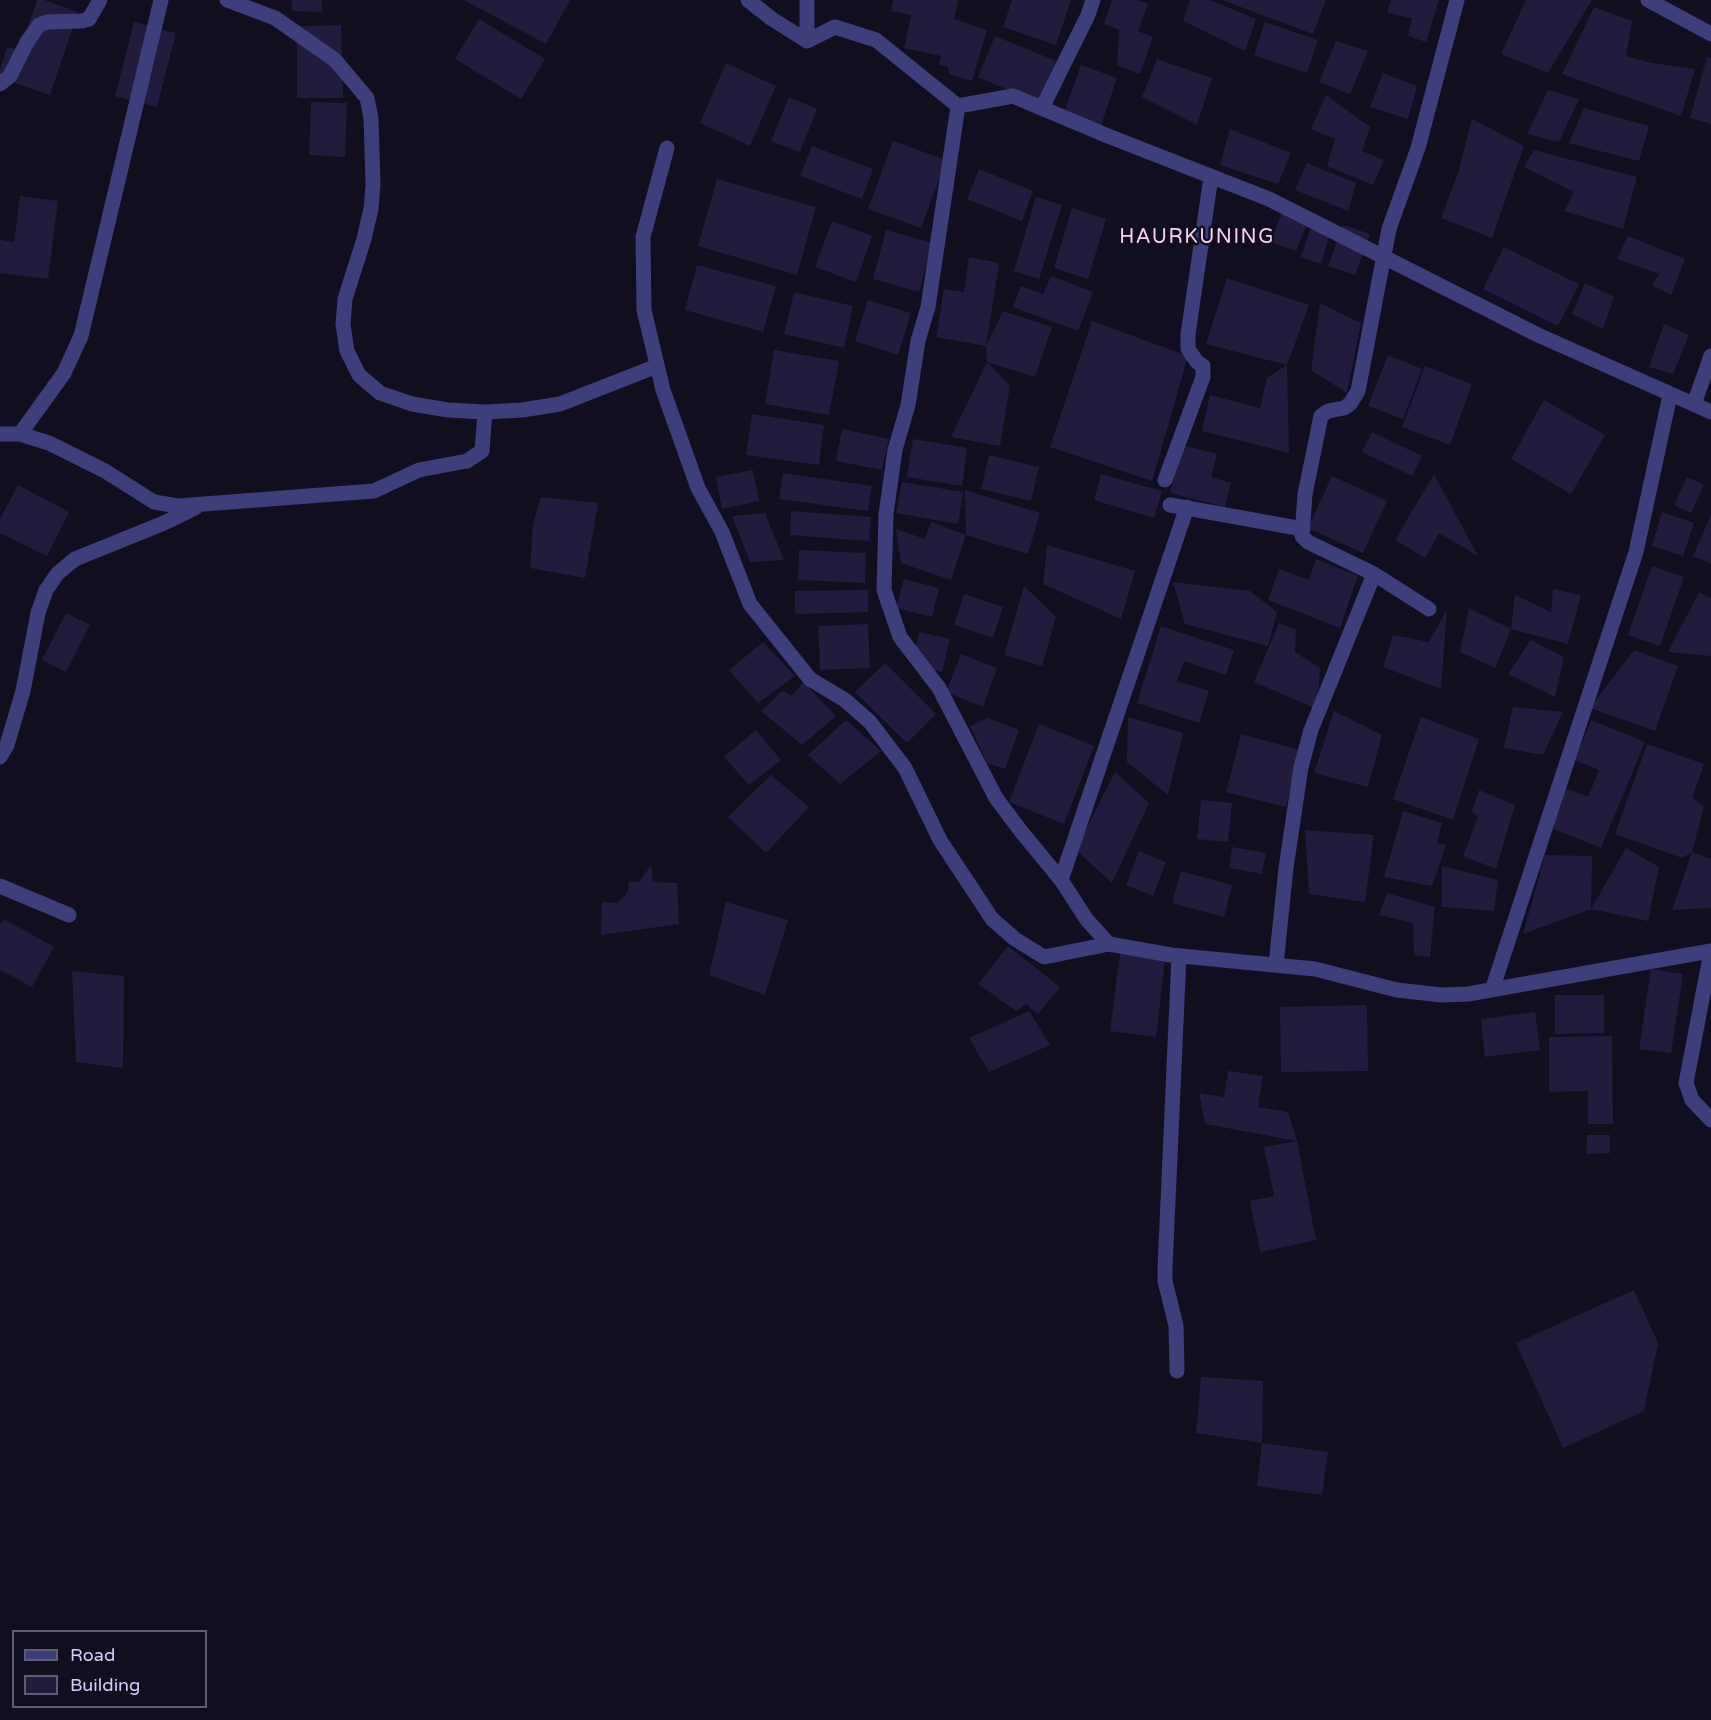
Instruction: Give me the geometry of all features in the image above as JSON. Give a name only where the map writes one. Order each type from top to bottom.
[{"type":"street","points":[[0,84],[10,76],[27,42],[39,25],[47,21],[89,19],[100,0]]},
{"type":"street","points":[[20,434],[64,373],[81,336],[161,0]]},
{"type":"street","points":[[227,0],[275,18],[327,54],[335,60],[367,98],[371,118],[374,185],[364,239],[345,299],[343,324],[347,351],[359,375],[380,393],[412,404],[448,410],[485,412],[560,404],[657,366]]},
{"type":"street","points":[[748,0],[772,19],[807,41]]},
{"type":"street","points":[[807,0],[807,41]]},
{"type":"street","points":[[1042,108],[1089,15],[1093,0]]},
{"type":"street","points":[[1429,609],[1374,574],[1302,536],[1305,494],[1321,416],[1328,411],[1338,410],[1350,404],[1358,391],[1383,256],[1399,199],[1418,148],[1457,0]]},
{"type":"street","points":[[1648,0],[1711,34]]},
{"type":"street","points":[[807,41],[836,27],[876,40],[958,106],[1013,96],[1269,199],[1538,335],[1711,412]]},
{"type":"street","points":[[958,106],[928,307],[918,341],[908,405],[895,450],[886,514],[884,590],[900,637],[939,688],[996,798],[1061,880],[1087,920],[1109,944]]},
{"type":"street","points":[[667,148],[643,237],[644,310],[663,390],[698,488],[722,532],[750,604],[810,679],[845,700],[870,722],[905,768],[940,840],[992,919],[1015,939],[1044,957],[1109,944],[1179,956],[1316,969],[1397,990],[1442,995],[1468,994],[1711,952],[1686,1083],[1692,1100],[1711,1120]]},
{"type":"street","points":[[1165,480],[1203,377],[1203,366],[1197,362],[1188,348],[1188,334],[1211,177]]},
{"type":"street","points":[[1694,404],[1711,356]]},
{"type":"street","points":[[1492,990],[1636,552],[1670,395]]},
{"type":"street","points":[[0,434],[20,434],[49,443],[105,471],[154,502],[178,507],[374,491],[419,470],[467,461],[482,451],[485,412]]},
{"type":"street","points":[[0,757],[7,745],[23,691],[38,613],[46,590],[58,573],[75,559],[164,523],[203,504]]},
{"type":"street","points":[[1170,505],[1303,529]]},
{"type":"street","points":[[1061,880],[1187,507]]},
{"type":"street","points":[[1276,965],[1286,868],[1301,766],[1311,730],[1374,574]]},
{"type":"street","points":[[0,886],[69,915]]},
{"type":"street","points":[[1177,1371],[1176,1326],[1165,1281],[1165,1268],[1179,956]]},
{"type":"building","points":[[37,0],[44,0],[78,12],[50,95],[0,78],[7,47],[20,50]]},
{"type":"building","points":[[292,0],[322,0],[322,12],[292,11]]},
{"type":"building","points":[[464,0],[570,0],[546,44]]},
{"type":"building","points":[[893,0],[958,0],[954,19],[987,30],[972,81],[949,74],[948,67],[939,64],[941,56],[904,48],[911,15],[891,11]]},
{"type":"building","points":[[1012,0],[1071,0],[1056,45],[1003,27]]},
{"type":"building","points":[[1112,0],[1138,0],[1148,4],[1138,31],[1153,37],[1140,74],[1117,65],[1119,30],[1104,24]]},
{"type":"building","points":[[1190,0],[1210,0],[1256,19],[1245,51],[1183,21]]},
{"type":"building","points":[[1222,0],[1326,0],[1313,34]]},
{"type":"building","points":[[1391,0],[1439,0],[1426,42],[1408,36],[1412,18],[1387,13]]},
{"type":"building","points":[[1526,0],[1592,0],[1548,73],[1501,54]]},
{"type":"building","points":[[1594,7],[1632,21],[1626,56],[1652,63],[1695,69],[1681,116],[1562,74]]},
{"type":"building","points":[[479,19],[545,59],[521,99],[455,59]]},
{"type":"building","points":[[134,22],[176,33],[157,107],[115,96]]},
{"type":"building","points":[[1265,22],[1318,40],[1307,73],[1254,55]]},
{"type":"building","points":[[341,25],[343,98],[297,98],[297,26]]},
{"type":"building","points":[[995,36],[1056,61],[1039,103],[978,77]]},
{"type":"building","points":[[1336,41],[1368,51],[1350,94],[1319,82]]},
{"type":"building","points":[[1707,57],[1711,58],[1711,124],[1690,118]]},
{"type":"building","points":[[1157,59],[1212,78],[1197,125],[1142,97]]},
{"type":"building","points":[[726,63],[776,86],[750,146],[700,123]]},
{"type":"building","points":[[1081,65],[1117,78],[1099,131],[1062,118]]},
{"type":"building","points":[[1383,73],[1417,86],[1408,119],[1370,107]]},
{"type":"building","points":[[1548,90],[1579,99],[1559,142],[1527,134]]},
{"type":"building","points":[[1326,95],[1370,127],[1362,151],[1384,160],[1373,185],[1327,166],[1335,139],[1311,129]]},
{"type":"building","points":[[789,97],[817,109],[800,152],[771,141]]},
{"type":"building","points":[[311,102],[347,103],[345,157],[309,155]]},
{"type":"building","points":[[1584,108],[1649,126],[1639,161],[1569,143]]},
{"type":"building","points":[[1472,119],[1524,146],[1492,238],[1441,218],[1458,173]]},
{"type":"building","points":[[1230,129],[1291,153],[1278,184],[1220,165]]},
{"type":"building","points":[[893,141],[946,160],[921,228],[868,209]]},
{"type":"building","points":[[812,146],[873,169],[862,199],[800,176]]},
{"type":"building","points":[[1534,150],[1637,177],[1623,229],[1564,211],[1574,192],[1524,167]]},
{"type":"building","points":[[1307,163],[1356,183],[1348,211],[1295,190]]},
{"type":"building","points":[[979,169],[1033,191],[1022,221],[967,199]]},
{"type":"building","points":[[717,179],[816,207],[797,275],[698,246]]},
{"type":"building","points":[[20,196],[58,201],[48,279],[0,273],[0,240],[14,242]]},
{"type":"building","points":[[1036,197],[1062,205],[1039,279],[1014,271]]},
{"type":"building","points":[[1072,208],[1106,219],[1088,279],[1054,268]]},
{"type":"building","points":[[1283,209],[1309,219],[1296,251],[1271,242]]},
{"type":"building","points":[[832,221],[872,236],[856,282],[815,267]]},
{"type":"building","points":[[1312,224],[1331,230],[1321,264],[1301,257]]},
{"type":"building","points":[[1343,225],[1370,234],[1355,275],[1328,266]]},
{"type":"building","points":[[886,230],[932,243],[919,292],[873,279]]},
{"type":"building","points":[[1628,236],[1685,259],[1671,295],[1652,285],[1659,274],[1617,259]]},
{"type":"building","points":[[1504,247],[1579,284],[1558,326],[1483,289]]},
{"type":"building","points":[[969,257],[999,263],[986,346],[936,337],[944,289],[964,292]]},
{"type":"building","points":[[697,265],[776,286],[763,332],[685,310]]},
{"type":"building","points":[[1051,276],[1093,292],[1078,331],[1013,307],[1021,286],[1043,294]]},
{"type":"building","points":[[1227,278],[1309,305],[1287,365],[1206,344]]},
{"type":"building","points":[[1585,283],[1614,297],[1603,329],[1572,314]]},
{"type":"building","points":[[794,292],[853,306],[844,348],[784,334]]},
{"type":"building","points":[[868,300],[911,313],[898,355],[855,341]]},
{"type":"building","points":[[1320,303],[1361,323],[1347,393],[1311,370]]},
{"type":"building","points":[[1003,311],[1052,327],[1035,377],[987,362],[986,346]]},
{"type":"building","points":[[1092,321],[1188,356],[1152,481],[1050,447]]},
{"type":"building","points":[[1664,324],[1689,335],[1673,374],[1649,367]]},
{"type":"building","points":[[774,350],[839,361],[829,415],[765,404]]},
{"type":"building","points":[[1388,355],[1422,369],[1403,419],[1368,406]]},
{"type":"building","points":[[987,362],[1010,386],[1000,446],[951,437]]},
{"type":"building","points":[[1287,365],[1289,453],[1202,431],[1210,395],[1260,408],[1267,378]]},
{"type":"building","points":[[1425,366],[1472,384],[1450,445],[1402,427]]},
{"type":"building","points":[[1544,400],[1605,435],[1571,494],[1511,459]]},
{"type":"building","points":[[752,414],[824,425],[819,465],[746,455]]},
{"type":"building","points":[[842,429],[889,439],[882,470],[836,461]]},
{"type":"building","points":[[1372,432],[1422,456],[1412,476],[1362,452]]},
{"type":"building","points":[[913,439],[967,448],[962,486],[907,477]]},
{"type":"building","points":[[1182,445],[1217,454],[1211,477],[1231,483],[1225,507],[1170,493]]},
{"type":"building","points":[[989,455],[1039,467],[1031,501],[981,489]]},
{"type":"building","points":[[753,470],[759,501],[722,509],[716,477]]},
{"type":"building","points":[[783,473],[872,486],[868,511],[779,499]]},
{"type":"building","points":[[1101,474],[1162,491],[1154,518],[1094,500]]},
{"type":"building","points":[[1434,474],[1478,556],[1439,533],[1425,558],[1395,540]]},
{"type":"building","points":[[1332,476],[1387,501],[1363,553],[1308,528]]},
{"type":"building","points":[[1687,477],[1704,485],[1691,513],[1674,505]]},
{"type":"building","points":[[902,482],[963,492],[958,524],[896,513]]},
{"type":"building","points":[[18,485],[69,512],[47,556],[0,533],[0,519]]},
{"type":"building","points":[[965,490],[1040,513],[1028,554],[966,535]]},
{"type":"building","points":[[541,497],[598,503],[585,578],[530,568],[533,524]]},
{"type":"building","points":[[791,511],[871,517],[869,541],[790,535]]},
{"type":"building","points":[[1662,512],[1694,523],[1683,556],[1652,546]]},
{"type":"building","points":[[765,513],[784,560],[750,562],[732,516]]},
{"type":"building","points":[[1711,515],[1711,564],[1693,556]]},
{"type":"building","points":[[931,522],[966,535],[951,580],[901,563],[896,529],[925,539]]},
{"type":"building","points":[[1047,545],[1135,571],[1121,619],[1043,584]]},
{"type":"building","points":[[799,550],[866,553],[865,583],[798,580]]},
{"type":"building","points":[[1316,559],[1358,576],[1340,628],[1268,600],[1279,569],[1309,580]]},
{"type":"building","points":[[1652,566],[1684,577],[1660,646],[1628,635]]},
{"type":"building","points":[[904,579],[939,588],[932,617],[896,608]]},
{"type":"building","points":[[1173,582],[1250,591],[1277,612],[1268,646],[1185,624]]},
{"type":"building","points":[[1024,586],[1056,617],[1042,666],[1004,655]]},
{"type":"building","points":[[1553,589],[1581,595],[1568,644],[1511,629],[1515,595],[1551,612]]},
{"type":"building","points":[[868,590],[868,612],[795,614],[795,591]]},
{"type":"building","points":[[1699,592],[1711,598],[1711,656],[1668,652]]},
{"type":"building","points":[[964,594],[1003,607],[993,638],[954,625]]},
{"type":"building","points":[[1469,608],[1511,629],[1495,668],[1460,652]]},
{"type":"building","points":[[1447,609],[1441,689],[1383,667],[1393,635],[1429,642]]},
{"type":"building","points":[[66,613],[90,625],[66,672],[42,660]]},
{"type":"building","points":[[1279,623],[1296,630],[1295,652],[1320,668],[1317,709],[1254,682]]},
{"type":"building","points":[[868,624],[870,668],[820,670],[818,626]]},
{"type":"building","points":[[1161,626],[1234,650],[1226,675],[1184,661],[1177,681],[1209,691],[1199,723],[1137,703]]},
{"type":"building","points":[[919,632],[950,639],[942,672],[912,665]]},
{"type":"building","points":[[1531,640],[1564,657],[1555,697],[1508,674]]},
{"type":"building","points":[[763,642],[795,676],[758,703],[729,670]]},
{"type":"building","points":[[1634,650],[1678,666],[1655,731],[1590,708]]},
{"type":"building","points":[[961,654],[997,668],[983,707],[946,692]]},
{"type":"building","points":[[885,663],[936,714],[907,743],[855,692]]},
{"type":"building","points":[[803,682],[836,716],[802,745],[761,711],[782,691],[792,696]]},
{"type":"building","points":[[1513,707],[1563,712],[1543,755],[1504,748]]},
{"type":"building","points":[[1334,711],[1382,735],[1368,787],[1314,773]]},
{"type":"building","points":[[1128,717],[1183,733],[1168,795],[1127,762]]},
{"type":"building","points":[[1421,717],[1479,739],[1453,820],[1393,799]]},
{"type":"building","points":[[988,718],[1019,730],[1005,769],[987,763],[970,726]]},
{"type":"building","points":[[846,720],[881,751],[840,784],[808,755]]},
{"type":"building","points":[[1591,720],[1645,742],[1601,848],[1549,827],[1564,787],[1588,797],[1599,770],[1575,760]]},
{"type":"building","points":[[1039,724],[1094,746],[1064,824],[1009,802]]},
{"type":"building","points":[[756,730],[781,760],[749,785],[724,757]]},
{"type":"building","points":[[1241,734],[1300,750],[1286,807],[1226,792]]},
{"type":"building","points":[[1647,744],[1704,764],[1692,798],[1704,806],[1692,852],[1682,858],[1615,834]]},
{"type":"building","points":[[1115,772],[1149,803],[1112,883],[1076,850]]},
{"type":"building","points":[[771,775],[809,807],[766,853],[728,817]]},
{"type":"building","points":[[1479,790],[1515,805],[1496,869],[1463,856],[1478,817],[1472,811]]},
{"type":"building","points":[[1201,800],[1232,803],[1228,842],[1197,839]]},
{"type":"building","points":[[1403,811],[1442,823],[1437,843],[1446,845],[1432,886],[1384,877]]},
{"type":"building","points":[[1305,830],[1374,835],[1365,902],[1309,894]]},
{"type":"building","points":[[1232,847],[1266,853],[1262,874],[1229,868]]},
{"type":"building","points":[[1626,848],[1659,867],[1648,921],[1591,909]]},
{"type":"building","points":[[1139,851],[1166,862],[1153,896],[1126,885]]},
{"type":"building","points":[[1692,852],[1711,859],[1711,908],[1672,910]]},
{"type":"building","points":[[1545,855],[1592,856],[1591,909],[1523,934]]},
{"type":"building","points":[[651,865],[653,882],[677,883],[679,924],[601,935],[602,902],[618,903],[628,892],[629,881],[639,882]]},
{"type":"building","points":[[1442,866],[1498,880],[1494,911],[1442,907]]},
{"type":"building","points":[[1181,871],[1232,885],[1224,917],[1172,903]]},
{"type":"building","points":[[1387,893],[1435,907],[1430,957],[1414,955],[1413,923],[1379,915]]},
{"type":"building","points":[[726,902],[788,920],[765,995],[709,975]]},
{"type":"building","points":[[4,919],[54,947],[32,987],[0,970],[0,925]]},
{"type":"building","points":[[1008,946],[1060,987],[1038,1014],[1026,1004],[1016,1011],[978,984]]},
{"type":"building","points":[[1120,954],[1165,960],[1156,1037],[1110,1031]]},
{"type":"building","points":[[1651,969],[1683,974],[1671,1053],[1639,1049]]},
{"type":"building","points":[[72,971],[124,976],[123,1068],[76,1062]]},
{"type":"building","points":[[1555,995],[1604,995],[1604,1033],[1555,1034]]},
{"type":"building","points":[[1367,1005],[1368,1071],[1281,1072],[1280,1007]]},
{"type":"building","points":[[1029,1011],[1050,1045],[989,1072],[969,1038]]},
{"type":"building","points":[[1535,1012],[1540,1050],[1485,1057],[1481,1019]]},
{"type":"building","points":[[1612,1036],[1613,1124],[1588,1124],[1588,1091],[1549,1092],[1549,1037]]},
{"type":"building","points":[[1228,1071],[1263,1076],[1258,1107],[1288,1112],[1297,1141],[1205,1124],[1199,1093],[1224,1097]]},
{"type":"building","points":[[1587,1135],[1610,1135],[1610,1153],[1586,1154]]},
{"type":"building","points":[[1297,1141],[1316,1240],[1260,1252],[1250,1201],[1274,1196],[1264,1147]]},
{"type":"building","points":[[1634,1290],[1658,1343],[1644,1411],[1563,1448],[1516,1343]]},
{"type":"building","points":[[1201,1377],[1263,1381],[1262,1443],[1196,1433]]},
{"type":"building","points":[[1262,1443],[1328,1452],[1322,1495],[1257,1486]]},
{"type":"district","name":"HAURKUNING","points":[[1197,238]]}]
